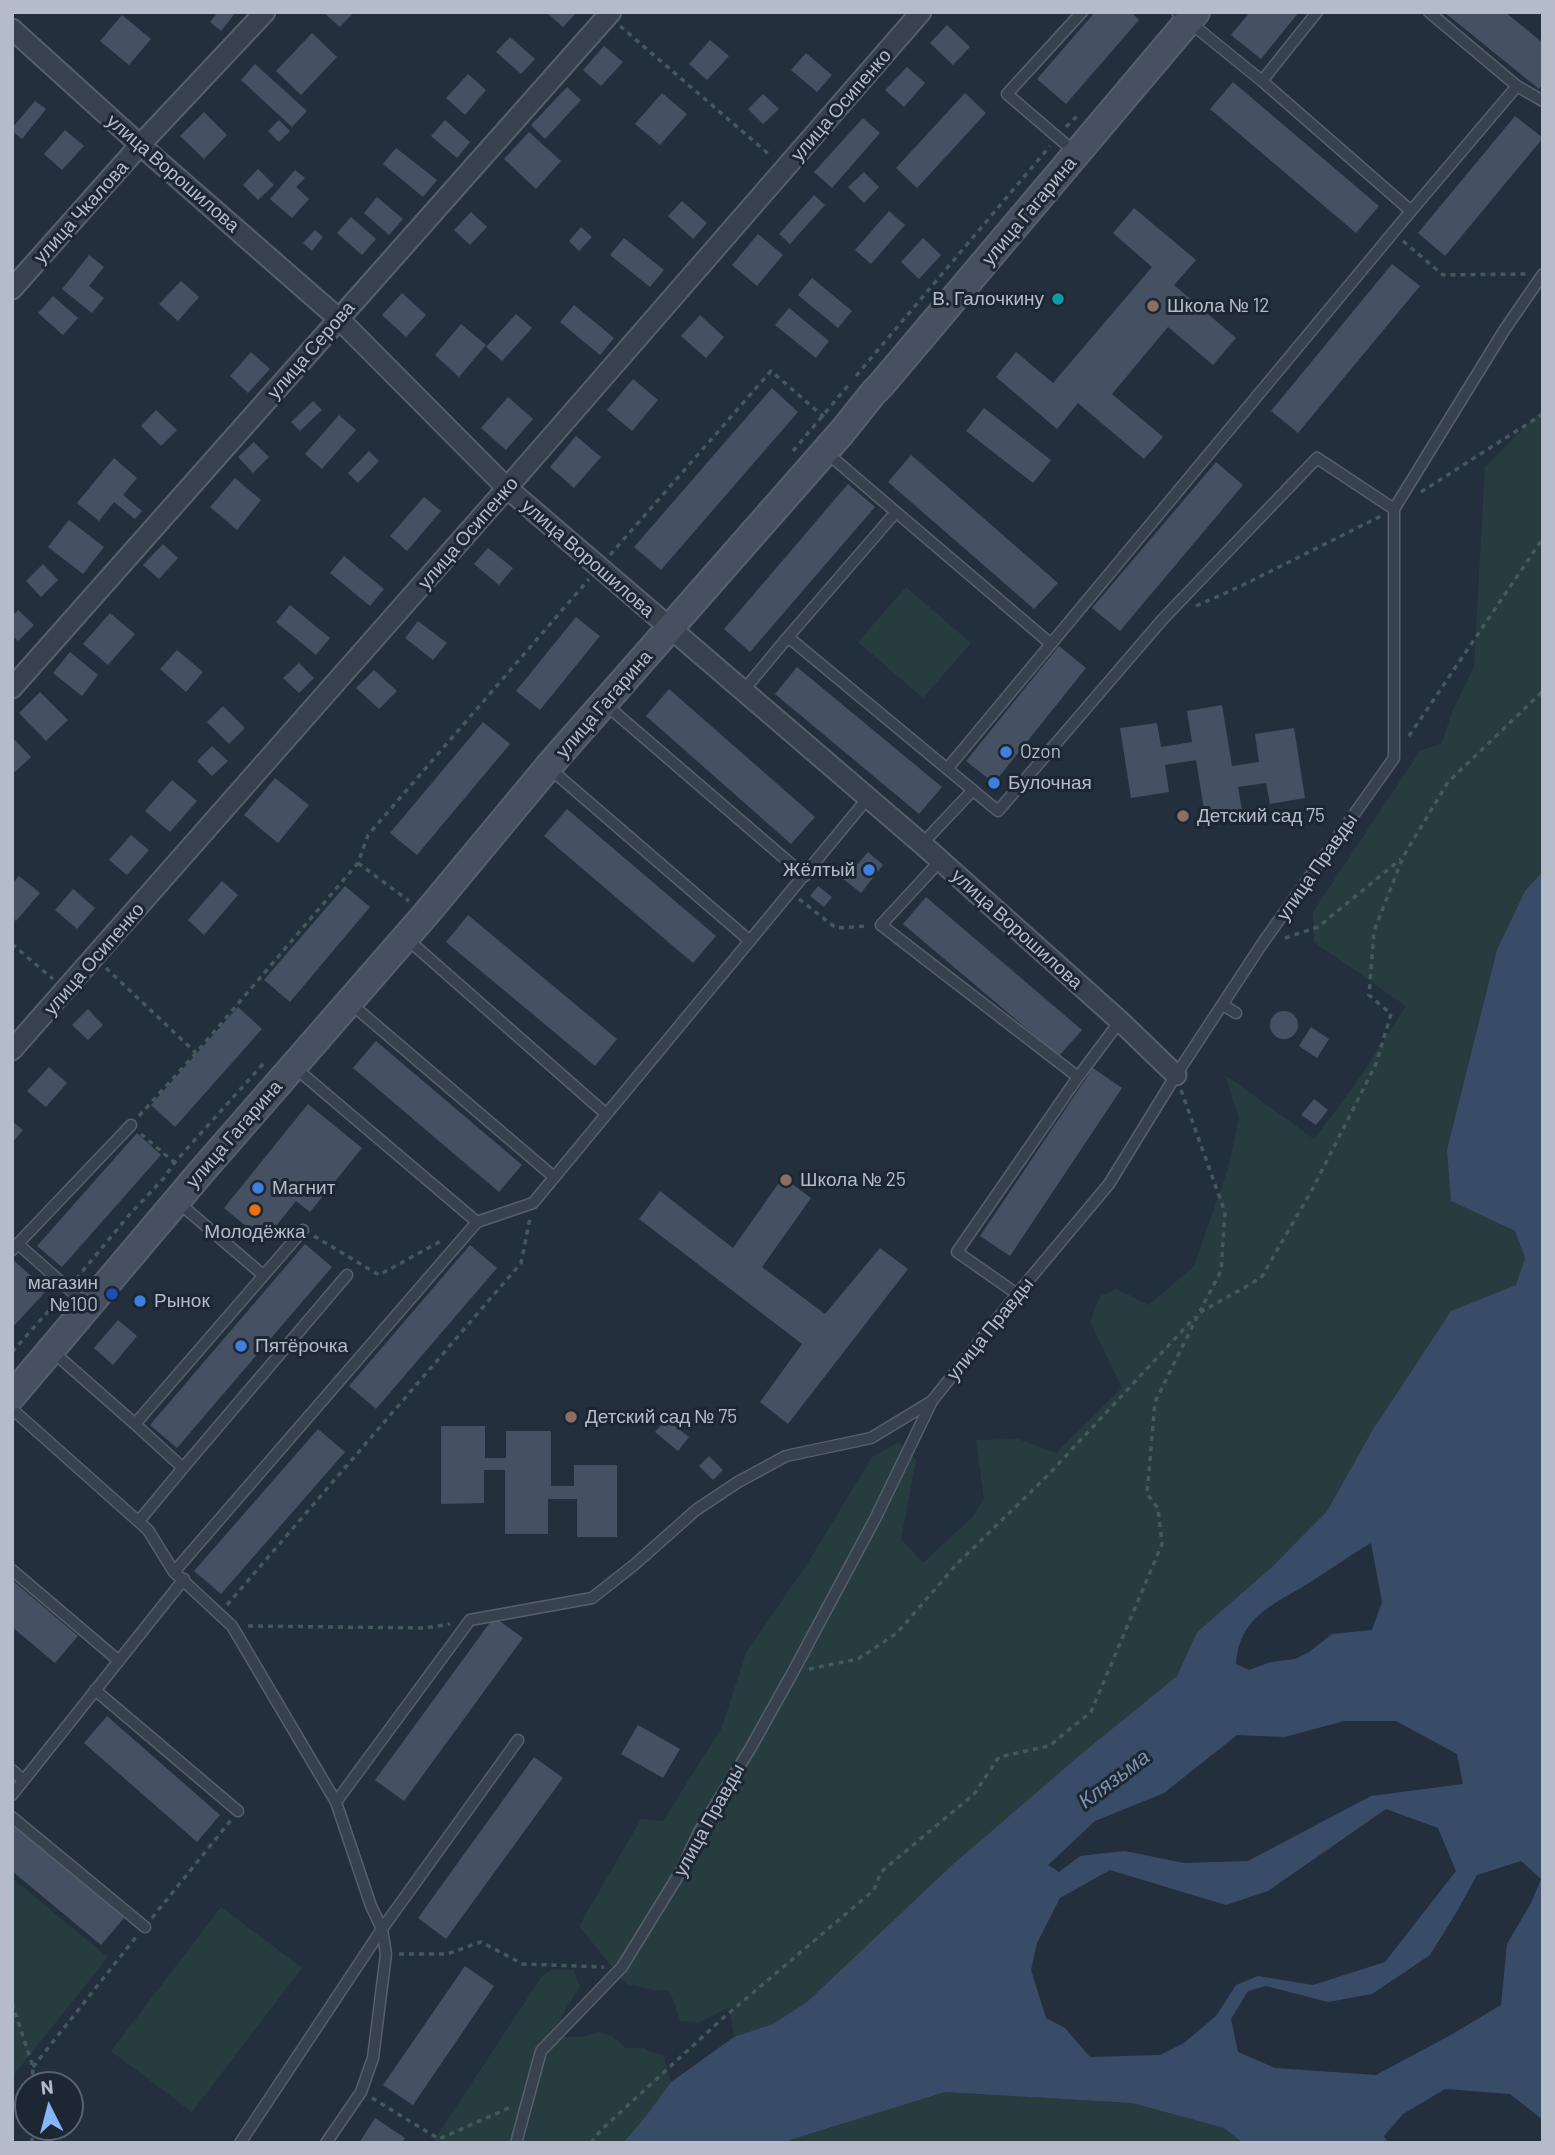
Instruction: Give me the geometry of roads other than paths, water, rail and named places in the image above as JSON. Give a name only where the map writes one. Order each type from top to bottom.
[{"type":"main road","name":"улица Гагарина","points":[[12,1396],[292,1066],[426,914],[548,767],[834,441],[1077,154],[1187,15]]},
{"type":"street","name":"улица Чкалова","points":[[12,289],[140,145],[265,12]]},
{"type":"street","name":"улица Осипенко","points":[[12,1051],[921,12]]},
{"type":"street","name":"улица Серова","points":[[12,688],[609,14]]},
{"type":"street","name":"улица Ворошилова","points":[[12,29],[339,319],[507,488],[922,844],[1120,1021],[1176,1075]]},
{"type":"lane","points":[[1077,154],[1007,94],[1082,12]]},
{"type":"lane","points":[[1262,81],[1317,12]]},
{"type":"lane","points":[[1429,12],[1517,86],[1543,101]]},
{"type":"lane","points":[[1187,15],[1411,211]]},
{"type":"lane","points":[[947,769],[1517,86]]},
{"type":"lane","points":[[788,637],[998,811],[1161,620],[1317,458],[1394,509],[1505,329],[1543,274]]},
{"type":"lane","points":[[834,441],[896,512],[1051,644]]},
{"type":"lane","name":"улица Правды","points":[[516,2143],[541,2051],[622,1968],[681,1871],[699,1832],[750,1749],[876,1517],[932,1401],[1109,1184],[1262,944],[1394,758],[1394,509]]},
{"type":"lane","points":[[743,691],[896,512]]},
{"type":"lane","points":[[604,703],[804,876]]},
{"type":"lane","points":[[548,767],[750,941]]},
{"type":"lane","points":[[922,844],[973,790]]},
{"type":"lane","points":[[174,1572],[477,1222],[533,1203],[867,799]]},
{"type":"lane","points":[[940,861],[881,926],[1078,1077]]},
{"type":"lane","points":[[405,937],[606,1114]]},
{"type":"lane","points":[[350,1003],[554,1177]]},
{"type":"lane","points":[[1223,1005],[1236,1013]]},
{"type":"lane","points":[[1017,1294],[957,1252],[1120,1021]]},
{"type":"lane","points":[[292,1066],[477,1222]]},
{"type":"lane","points":[[88,1306],[15,1247],[131,1125]]},
{"type":"lane","points":[[177,1201],[264,1275]]},
{"type":"lane","points":[[135,1424],[303,1230]]},
{"type":"lane","points":[[139,1521],[347,1275]]},
{"type":"lane","points":[[51,1350],[184,1468]]},
{"type":"lane","points":[[336,1802],[470,1620],[592,1598],[634,1566],[696,1510],[738,1482],[786,1455],[871,1438],[932,1401]]},
{"type":"lane","points":[[12,1409],[139,1521],[174,1572],[232,1626],[336,1802],[371,1906],[382,1928],[386,1954],[373,2058],[361,2092],[326,2143]]},
{"type":"lane","points":[[12,1570],[119,1661]]},
{"type":"lane","points":[[12,1795],[184,1579]]},
{"type":"lane","points":[[95,1690],[238,1811]]},
{"type":"lane","points":[[240,2143],[382,1928],[518,1740]]},
{"type":"lane","points":[[12,1770],[23,1780]]},
{"type":"lane","points":[[12,1817],[145,1927]]},
{"type":"water","name":"Клязьма","points":[[1543,871],[1543,2120],[1510,2094],[1445,2089],[1403,2114],[1384,2136],[1388,2143],[1243,2143],[1224,2128],[1132,2103],[945,2092],[785,2143],[623,2143],[671,2082],[734,2037],[773,2024],[807,2002],[951,1866],[1177,1676],[1197,1632],[1272,1567],[1327,1511],[1372,1431],[1451,1311],[1516,1285],[1525,1258],[1515,1231],[1451,1201],[1447,1150],[1497,950],[1525,891]],"holes":[[[1371,1543],[1382,1602],[1372,1630],[1332,1634],[1295,1659],[1271,1662],[1249,1670],[1236,1664],[1239,1647],[1252,1622],[1273,1604]],[[1344,1721],[1396,1721],[1457,1754],[1463,1784],[1371,1796],[1248,1861],[1184,1863],[1125,1851],[1080,1856],[1059,1872],[1048,1865],[1095,1821],[1164,1793],[1237,1735],[1285,1737]],[[1386,1809],[1438,1828],[1456,1871],[1385,1962],[1313,1985],[1258,1976],[1236,1985],[1216,2016],[1184,2043],[1160,2055],[1090,2057],[1065,2028],[1046,2018],[1031,1970],[1037,1943],[1060,1898],[1110,1870],[1226,1905],[1268,1891]],[[1521,1861],[1541,1879],[1531,1903],[1507,1944],[1501,2005],[1376,2075],[1275,2068],[1238,2052],[1231,2019],[1248,1991],[1266,1986],[1328,2002],[1372,1994],[1430,1955],[1477,1875]]]},
{"type":"place","name":"В. Галочкину","points":[[1058,299]]},
{"type":"place","name":"Школа № 12","points":[[1153,306]]},
{"type":"place","name":"Ozon","points":[[1006,752]]},
{"type":"place","name":"Булочная","points":[[994,783]]},
{"type":"place","name":"Детский сад 75","points":[[1183,816]]},
{"type":"place","name":"Жёлтый","points":[[869,870]]},
{"type":"place","name":"Школа № 25","points":[[786,1180]]},
{"type":"place","name":"Магнит","points":[[258,1188]]},
{"type":"place","name":"Молодёжка","points":[[255,1210]]},
{"type":"place","name":"магазин №100","points":[[112,1294]]},
{"type":"place","name":"Рынок","points":[[140,1301]]},
{"type":"place","name":"Пятёрочка","points":[[241,1346]]},
{"type":"place","name":"Детский сад № 75","points":[[571,1417]]}]
